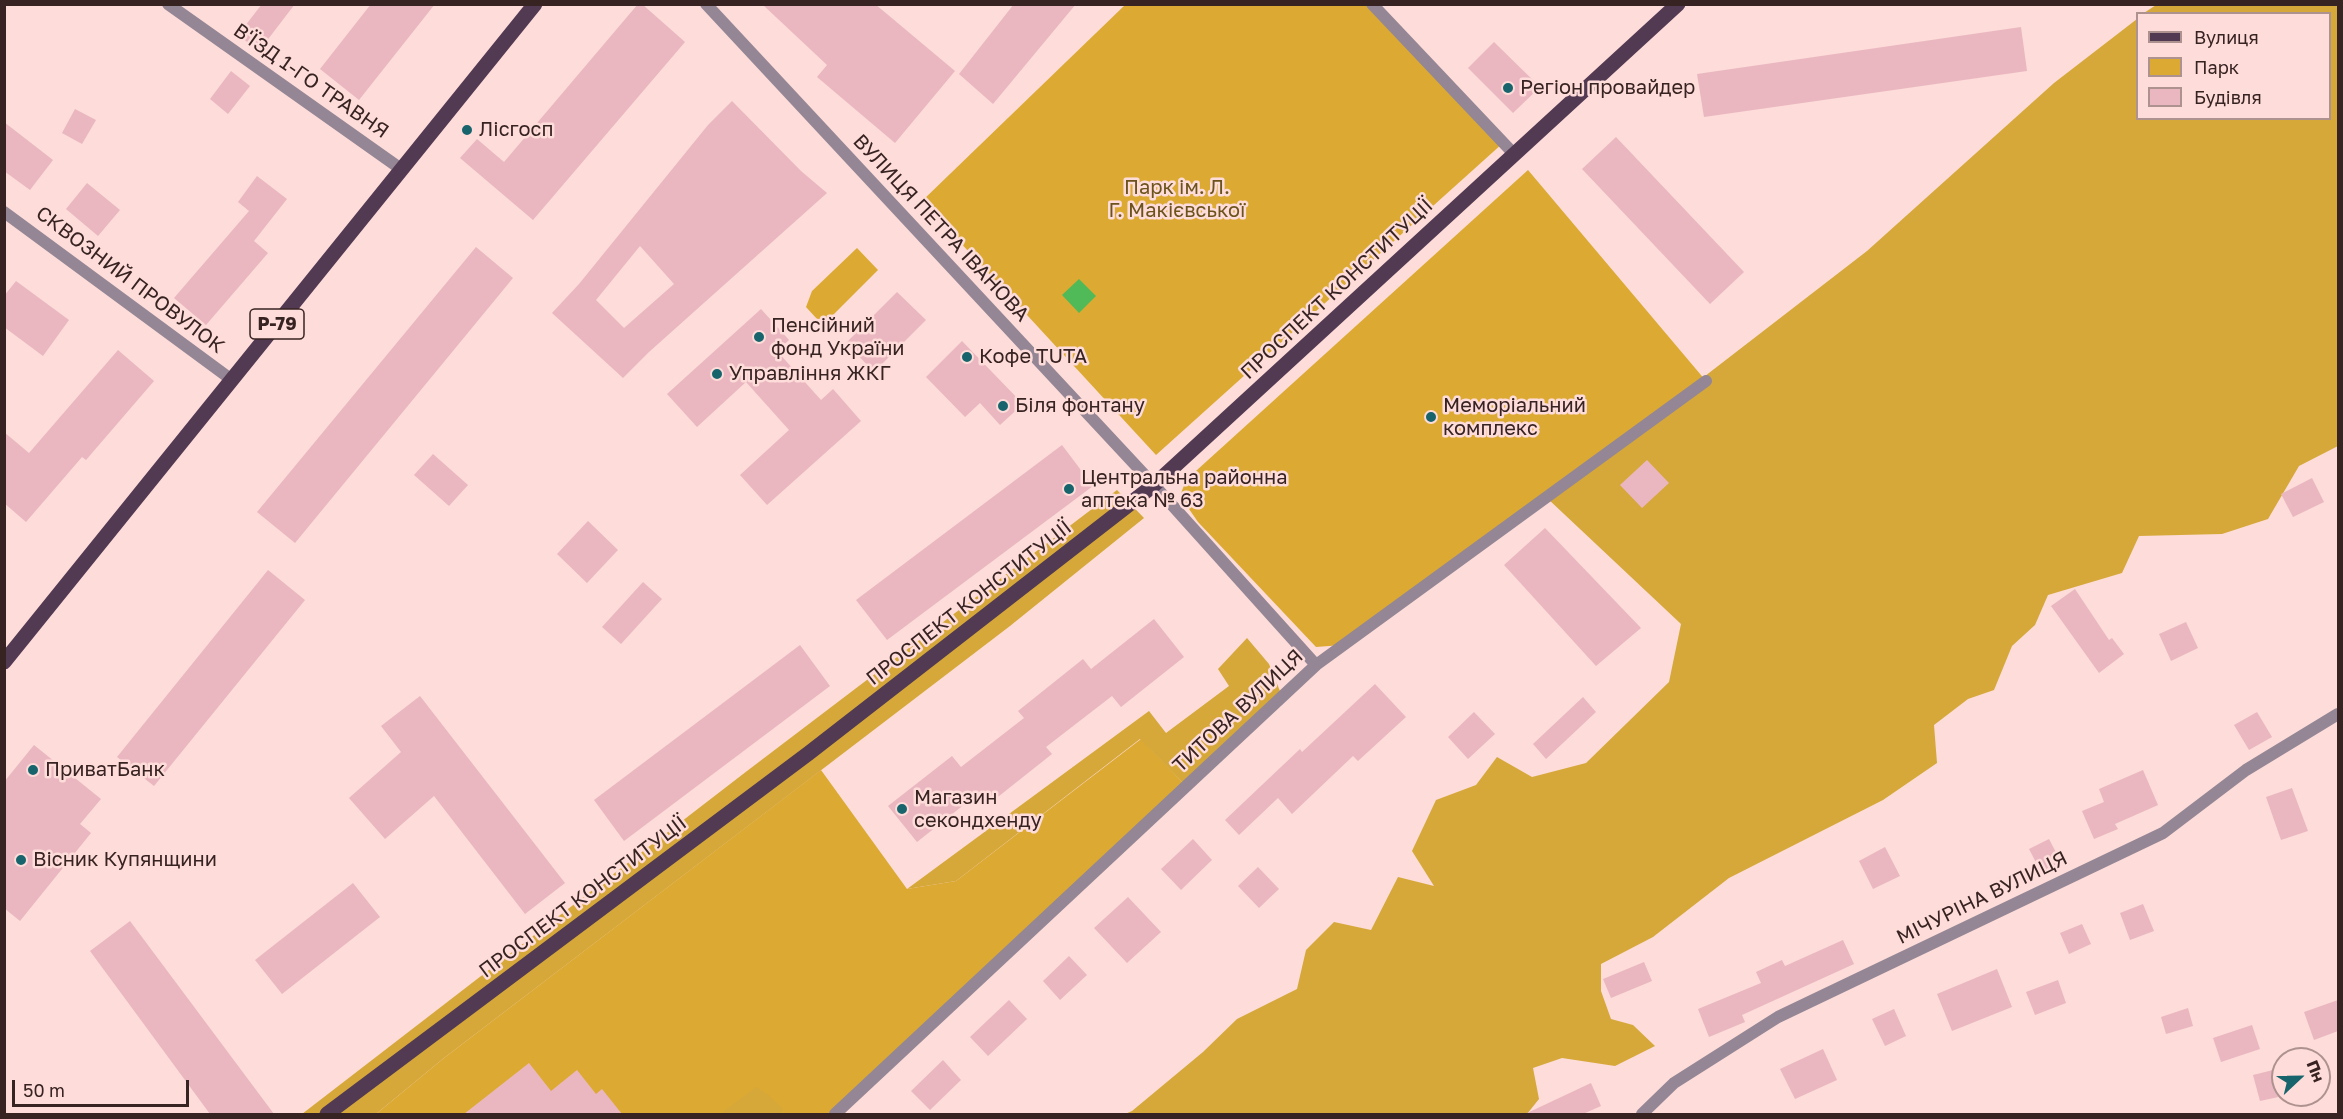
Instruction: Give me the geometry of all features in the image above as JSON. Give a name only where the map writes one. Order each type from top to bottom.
[{"type":"main road","name":"Р-79","points":[[4,662],[535,4]]},
{"type":"main road","name":"ПРОСПЕКТ КОНСТИТУЦІЇ","points":[[327,1114],[809,753],[1154,485],[1678,4]]},
{"type":"street","name":"В'ЇЗД 1-ГО ТРАВНЯ","points":[[168,4],[401,169]]},
{"type":"street","name":"ВУЛИЦЯ ПЕТРА ІВАНОВА","points":[[706,4],[1154,485],[1316,665]]},
{"type":"street","points":[[1372,4],[1514,154]]},
{"type":"street","name":"СКВОЗНИЙ ПРОВУЛОК","points":[[4,212],[232,380]]},
{"type":"street","name":"ТИТОВА ВУЛИЦЯ","points":[[835,1114],[1316,665],[1706,381]]},
{"type":"street","name":"МІЧУРІНА ВУЛИЦЯ","points":[[1641,1114],[1674,1083],[1778,1017],[2163,833],[2246,770],[2338,714]]},
{"type":"green space","name":"Парк ім. Л. Г. Макієвської","points":[[1125,5],[1372,5],[1503,143],[1156,455],[922,201]]},
{"type":"green space","points":[[1528,170],[1706,381],[1342,645],[1316,647],[1198,522],[1180,496],[1186,480]]},
{"type":"green space","points":[[857,248],[878,270],[830,318],[817,319],[806,307],[812,291]]},
{"type":"green space","points":[[1141,739],[1186,786],[834,1114],[376,1114],[444,1058],[821,770],[907,889],[956,881]]},
{"type":"shaded area","points":[[2156,5],[2338,5],[2338,446],[2299,466],[2268,519],[2222,534],[2139,536],[2122,573],[2048,595],[2035,625],[2012,646],[1994,690],[1968,699],[1934,725],[1937,763],[1883,800],[1729,878],[1653,937],[1601,964],[1601,991],[1611,1019],[1633,1025],[1655,1046],[1615,1066],[1562,1058],[1533,1068],[1539,1099],[1527,1114],[1125,1114],[1132,1111],[1203,1052],[1237,1019],[1297,989],[1306,950],[1334,922],[1371,930],[1398,877],[1434,886],[1412,851],[1436,800],[1476,785],[1497,757],[1532,777],[1586,763],[1669,682],[1681,624],[1547,498],[1867,251],[2054,83],[2136,20],[2136,120],[2331,120],[2331,12],[2146,12]]},
{"type":"shaded area","points":[[1079,279],[1096,296],[1079,313],[1062,295]]},
{"type":"shaded area","points":[[1117,490],[1144,518],[1010,626],[444,1058],[376,1114],[302,1114],[747,771]]},
{"type":"shaded area","points":[[1247,638],[1269,664],[1282,696],[1186,786],[1140,739],[956,881],[907,889],[1149,711],[1166,733],[1229,686],[1218,669]]},
{"type":"shaded area","points":[[756,1087],[783,1109],[780,1114],[720,1114]]},
{"type":"building","points":[[262,4],[295,4],[259,51],[238,35]]},
{"type":"building","points":[[371,4],[435,4],[359,100],[320,69]]},
{"type":"building","points":[[638,4],[642,4],[685,42],[533,220],[460,158],[477,139],[504,162]]},
{"type":"building","points":[[762,4],[875,4],[955,71],[895,143],[817,77],[827,65]]},
{"type":"building","points":[[1014,4],[1076,4],[993,104],[959,74]]},
{"type":"building","points":[[2021,27],[2027,71],[1704,117],[1697,74]]},
{"type":"building","points":[[1494,42],[1540,87],[1513,113],[1468,68]]},
{"type":"building","points":[[231,71],[250,86],[228,114],[210,99]]},
{"type":"building","points":[[732,101],[801,171],[827,193],[623,378],[552,313],[579,284],[708,125]],"holes":[[[640,246],[674,284],[624,328],[596,300]]]},
{"type":"building","points":[[75,109],[96,120],[82,144],[62,133]]},
{"type":"building","points":[[4,122],[53,160],[30,190],[4,171]]},
{"type":"building","points":[[1616,137],[1744,272],[1710,304],[1582,169]]},
{"type":"building","points":[[257,176],[287,199],[254,241],[268,253],[206,325],[174,298],[249,211],[238,202]]},
{"type":"building","points":[[87,183],[120,210],[98,236],[66,209]]},
{"type":"building","points":[[476,247],[513,278],[295,543],[257,512]]},
{"type":"building","points":[[16,281],[69,320],[43,356],[4,327],[4,296]]},
{"type":"building","points":[[897,292],[926,320],[874,372],[846,343]]},
{"type":"building","points":[[761,309],[789,340],[777,351],[821,400],[833,389],[861,421],[767,505],[740,475],[789,430],[746,382],[697,427],[667,394]]},
{"type":"building","points":[[962,341],[1023,404],[1000,425],[980,403],[965,417],[926,377]]},
{"type":"building","points":[[118,350],[154,381],[86,460],[82,457],[26,522],[4,503],[4,432],[29,453]]},
{"type":"building","points":[[1062,445],[1093,486],[887,640],[856,600]]},
{"type":"building","points":[[433,454],[468,485],[449,506],[414,475]]},
{"type":"building","points":[[1647,460],[1669,483],[1642,508],[1620,485]]},
{"type":"building","points":[[2312,478],[2324,502],[2293,517],[2281,494]]},
{"type":"building","points":[[588,521],[618,550],[587,583],[557,554]]},
{"type":"building","points":[[1545,528],[1641,628],[1596,666],[1504,565]]},
{"type":"building","points":[[268,570],[305,600],[154,786],[117,757]]},
{"type":"building","points":[[643,582],[662,599],[621,644],[602,627]]},
{"type":"building","points":[[2075,589],[2109,640],[2112,638],[2124,654],[2099,673],[2051,606]]},
{"type":"building","points":[[1154,619],[1184,657],[1121,707],[1112,696],[1046,747],[1052,754],[989,804],[980,792],[917,842],[888,806],[952,756],[961,767],[1024,718],[1018,711],[1083,659],[1091,669]]},
{"type":"building","points":[[2186,622],[2198,648],[2171,661],[2159,634]]},
{"type":"building","points":[[800,645],[830,686],[624,841],[594,800]]},
{"type":"building","points":[[1375,684],[1406,717],[1358,761],[1353,756],[1292,814],[1278,798],[1239,835],[1225,820],[1300,749],[1302,752]]},
{"type":"building","points":[[420,696],[565,883],[525,914],[434,796],[385,839],[349,798],[401,752],[381,726]]},
{"type":"building","points":[[1583,697],[1596,712],[1546,759],[1533,744]]},
{"type":"building","points":[[1474,712],[1495,734],[1468,759],[1448,737]]},
{"type":"building","points":[[2257,712],[2272,737],[2249,750],[2234,725]]},
{"type":"building","points":[[34,745],[101,799],[80,824],[91,833],[20,921],[4,908],[4,782]]},
{"type":"building","points":[[2143,770],[2158,805],[2115,824],[2118,829],[2094,839],[2082,811],[2104,802],[2099,789]]},
{"type":"building","points":[[2292,788],[2308,831],[2281,840],[2266,797]]},
{"type":"building","points":[[1193,839],[1212,860],[1181,890],[1161,869]]},
{"type":"building","points":[[2049,839],[2061,862],[2041,872],[2029,849]]},
{"type":"building","points":[[1885,847],[1900,876],[1873,889],[1859,861]]},
{"type":"building","points":[[1258,867],[1279,889],[1259,908],[1238,886]]},
{"type":"building","points":[[353,883],[380,917],[282,994],[255,960]]},
{"type":"building","points":[[1128,897],[1161,932],[1127,963],[1094,928]]},
{"type":"building","points":[[2143,904],[2154,931],[2130,940],[2120,913]]},
{"type":"building","points":[[130,921],[274,1114],[210,1114],[90,951]]},
{"type":"building","points":[[2082,924],[2091,944],[2069,954],[2060,933]]},
{"type":"building","points":[[1843,940],[1854,964],[1742,1015],[1745,1022],[1709,1037],[1698,1009],[1761,983],[1756,972],[1782,960],[1785,966]]},
{"type":"building","points":[[1069,956],[1087,975],[1060,1000],[1043,981]]},
{"type":"building","points":[[1644,962],[1652,981],[1611,998],[1603,979]]},
{"type":"building","points":[[1997,969],[2012,1007],[1952,1031],[1937,994]]},
{"type":"building","points":[[2058,980],[2066,1003],[2035,1015],[2026,992]]},
{"type":"building","points":[[1009,1000],[1027,1019],[988,1056],[970,1037]]},
{"type":"building","points":[[2338,1000],[2338,1031],[2314,1040],[2304,1012]]},
{"type":"building","points":[[2188,1008],[2193,1026],[2166,1034],[2161,1017]]},
{"type":"building","points":[[1894,1009],[1906,1036],[1885,1046],[1872,1019]]},
{"type":"building","points":[[2252,1025],[2260,1049],[2221,1062],[2213,1038]]},
{"type":"building","points":[[1823,1049],[1837,1080],[1795,1099],[1780,1069]]},
{"type":"building","points":[[943,1060],[961,1080],[930,1110],[911,1091]]},
{"type":"building","points":[[529,1063],[551,1091],[577,1070],[596,1094],[602,1089],[622,1114],[464,1114]]},
{"type":"building","points":[[2271,1070],[2271,1099],[2260,1101],[2253,1075]]},
{"type":"building","points":[[1591,1083],[1601,1106],[1583,1114],[1525,1114]]},
{"type":"place","name":"Регіон провайдер","points":[[1508,88]]},
{"type":"place","name":"Лісгосп","points":[[467,130]]},
{"type":"place","name":"Пенсійний фонд України","points":[[759,337]]},
{"type":"place","name":"Кофе TUTA","points":[[967,357]]},
{"type":"place","name":"Управління ЖКГ","points":[[717,374]]},
{"type":"place","name":"Біля фонтану","points":[[1003,406]]},
{"type":"place","name":"Меморіальний комплекс","points":[[1431,417]]},
{"type":"place","name":"Центральна районна аптека № 63","points":[[1069,489]]},
{"type":"place","name":"ПриватБанк","points":[[33,770]]},
{"type":"place","name":"Магазин секондхенду","points":[[902,809]]},
{"type":"place","name":"Вісник Купянщини","points":[[21,860]]}]
